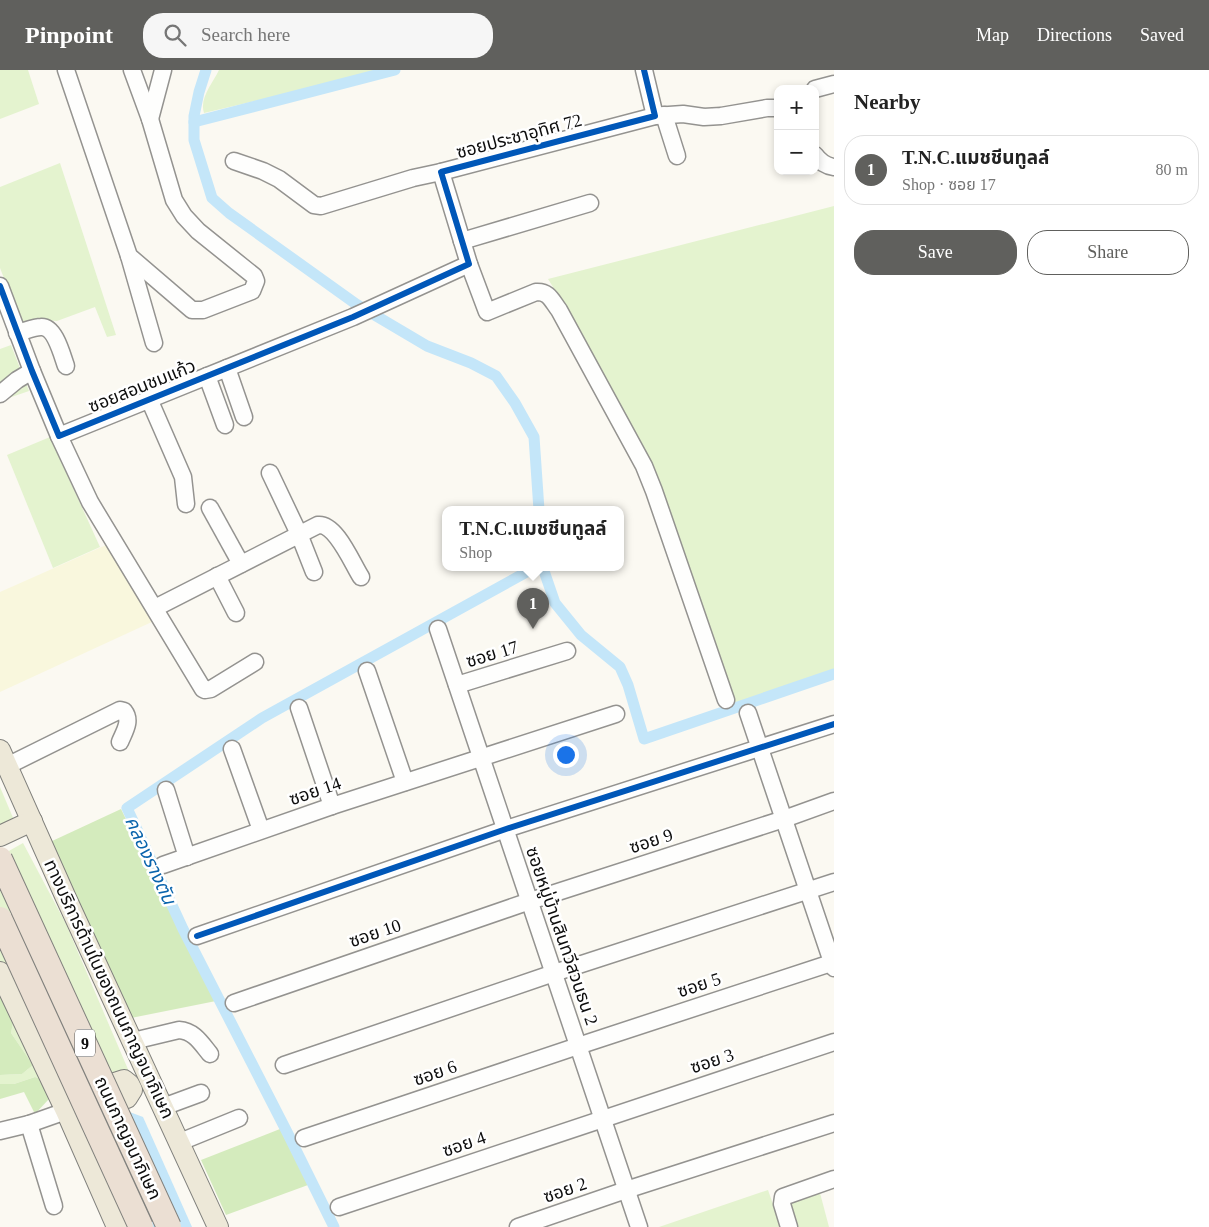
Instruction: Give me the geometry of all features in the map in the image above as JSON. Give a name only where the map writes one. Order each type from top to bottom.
[{"type":"highway","name":"ถนนกาญจนาภิเษก","points":[[0,859],[169,1227]]},
{"type":"highway","name":"ถนนกาญจนาภิเษก","points":[[0,919],[141,1227]]},
{"type":"main road","name":"ทางบริการด้านในของถนนกาญจนาภิเษก","points":[[4,758],[66,898],[218,1227]]},
{"type":"main road","points":[[0,836],[32,821]]},
{"type":"main road","points":[[0,972],[74,1108],[117,1227]]},
{"type":"main road","points":[[74,1108],[92,1110],[126,1098],[131,1093],[131,1088],[152,1082]]},
{"type":"street","points":[[66,70],[130,256],[154,343]]},
{"type":"street","points":[[130,256],[192,310],[203,310],[252,291],[256,286],[254,276],[198,231],[184,216],[174,200],[150,119],[132,70]]},
{"type":"street","points":[[150,119],[162,70]]},
{"type":"street","points":[[644,70],[677,156]]},
{"type":"street","points":[[819,88],[834,84]]},
{"type":"street","name":"ซอยประชาอุทิศ 72","points":[[726,700],[644,466],[559,310],[548,294],[536,292],[487,312],[469,264],[441,172],[660,115],[721,116],[774,108]]},
{"type":"street","points":[[234,161],[278,179],[314,205],[321,206],[413,178],[441,172]]},
{"type":"street","points":[[819,161],[826,166],[834,168]]},
{"type":"street","points":[[462,241],[590,203]]},
{"type":"street","name":"ซอยสอนชมแก้ว","points":[[59,436],[353,317],[469,264]]},
{"type":"street","points":[[0,286],[59,436],[90,502],[200,685],[205,690],[211,689],[255,662]]},
{"type":"street","points":[[18,333],[43,326],[50,329],[66,366]]},
{"type":"street","points":[[227,368],[244,417]]},
{"type":"street","points":[[0,394],[32,371]]},
{"type":"street","points":[[207,376],[225,425]]},
{"type":"street","points":[[149,400],[183,477],[186,504]]},
{"type":"street","points":[[270,473],[299,534],[314,572]]},
{"type":"street","points":[[210,508],[241,564]]},
{"type":"street","points":[[155,608],[318,525],[324,525],[329,528],[336,536],[360,578]]},
{"type":"street","points":[[217,576],[236,613]]},
{"type":"street","name":"ซอยหมู่บ้านสินทวีสวนธน 2","points":[[438,629],[638,1227]]},
{"type":"street","name":"ซอย 17","points":[[457,685],[567,651]]},
{"type":"street","points":[[367,671],[404,782]]},
{"type":"street","points":[[299,708],[332,806]]},
{"type":"street","points":[[4,758],[120,710],[124,711],[128,722],[120,742]]},
{"type":"street","points":[[748,713],[833,964]]},
{"type":"street","name":"ซอย 14","points":[[163,865],[481,756],[616,714]]},
{"type":"street","points":[[197,936],[506,830],[834,724]]},
{"type":"street","points":[[232,749],[261,830]]},
{"type":"street","points":[[166,790],[187,856]]},
{"type":"street","name":"ซอย 9","points":[[530,901],[834,801]]},
{"type":"street","points":[[284,1065],[554,973],[834,882]]},
{"type":"street","name":"ซอย 10","points":[[234,1003],[530,901]]},
{"type":"street","name":"ซอย 5","points":[[578,1046],[833,964]]},
{"type":"street","points":[[133,1041],[184,1030],[195,1036],[210,1054]]},
{"type":"street","name":"ซอย 3","points":[[602,1118],[834,1042]]},
{"type":"street","name":"ซอย 6","points":[[304,1138],[578,1046]]},
{"type":"street","points":[[164,1107],[201,1093]]},
{"type":"street","points":[[0,1131],[29,1124],[74,1108]]},
{"type":"street","points":[[180,1142],[238,1118]]},
{"type":"street","name":"ซอย 4","points":[[339,1207],[602,1118]]},
{"type":"street","name":"ซอย 2","points":[[518,1227],[834,1123]]},
{"type":"street","points":[[29,1124],[54,1206]]},
{"type":"street","points":[[789,1227],[782,1204],[783,1196],[834,1179]]},
{"type":"shaded area","points":[[106,545],[130,579],[154,621],[0,692],[0,592]]},
{"type":"green space","points":[[0,70],[28,70],[39,104],[0,119]]},
{"type":"green space","points":[[219,70],[387,70],[204,113],[203,102],[205,96]]},
{"type":"green space","points":[[60,163],[116,335],[107,337],[95,307],[57,321],[41,320],[23,327],[0,268],[0,187]]},
{"type":"green space","points":[[834,206],[834,670],[734,704],[662,489],[576,324],[548,279]]},
{"type":"green space","points":[[11,345],[29,391],[0,401],[0,349]]},
{"type":"green space","points":[[50,437],[100,547],[53,568],[7,455]]},
{"type":"green space","points":[[0,787],[14,820],[0,828]]},
{"type":"green space","points":[[121,809],[216,1001],[131,1018],[50,842]]},
{"type":"green space","points":[[23,843],[66,924],[130,1074],[71,1090],[35,1077],[14,1084],[0,1084],[0,1075],[22,1074],[33,1065],[11,1033],[16,1007],[0,967],[0,856]]},
{"type":"green space","points":[[0,967],[16,1007],[11,1033],[33,1065],[22,1074],[0,1075]]},
{"type":"green space","points":[[35,1077],[61,1086],[35,1114],[24,1092],[0,1099],[0,1084],[14,1084]]},
{"type":"green space","points":[[280,1129],[308,1185],[226,1215],[201,1160]]},
{"type":"green space","points":[[768,1190],[781,1227],[659,1227]]},
{"type":"green space","points":[[820,1193],[829,1227],[793,1227],[787,1204]]},
{"type":"water","points":[[127,1111],[143,1117],[192,1227],[132,1227],[89,1130],[105,1116]]},
{"type":"waterway","points":[[206,70],[194,116],[194,140],[212,198],[229,213],[356,304],[427,346],[471,363],[496,376],[515,403],[534,437],[539,506]]},
{"type":"waterway","points":[[194,122],[395,70]]},
{"type":"waterway","name":"คลองรางตัน","points":[[334,1227],[183,929],[127,808],[262,718],[529,571]]},
{"type":"waterway","points":[[544,571],[555,603],[581,635],[620,667],[628,685],[644,739],[834,674]]},
{"type":"cycle path","points":[[0,286],[59,436],[353,317],[469,264],[441,172],[655,116],[644,70]]},
{"type":"cycle path","points":[[197,936],[506,829],[834,724]]},
{"type":"place","name":"T.N.C.แมชชีนทูลล์","points":[[533,629]]}]
